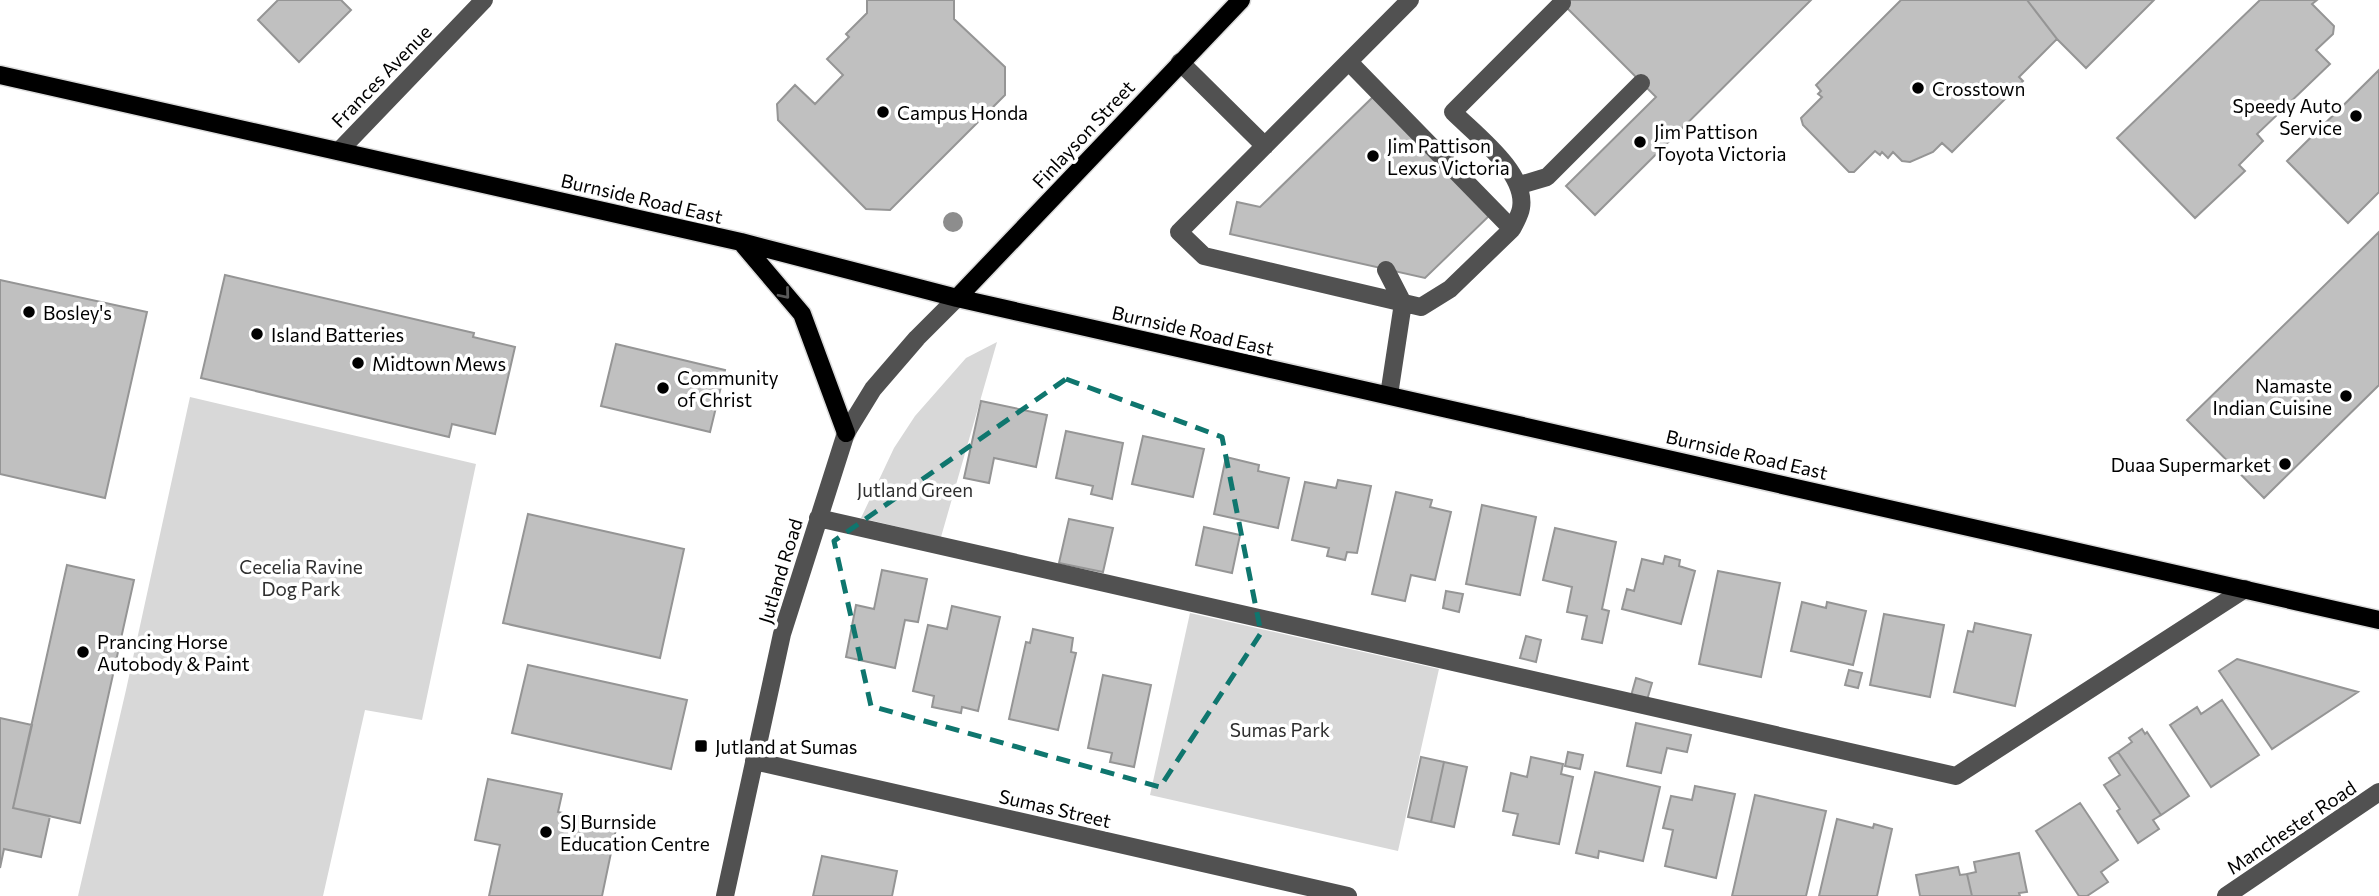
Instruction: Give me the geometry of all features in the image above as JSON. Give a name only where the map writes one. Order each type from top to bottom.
[{"type":"main road","name":"Finlayson Street","points":[[957,298],[1241,0]]},
{"type":"main road","name":"Burnside Road East","points":[[0,75],[741,242],[957,298],[2379,620]]},
{"type":"main road","points":[[741,242],[802,314],[846,433]]},
{"type":"street","name":"Frances Avenue","points":[[339,151],[484,0]]},
{"type":"street","points":[[1410,0],[1179,232],[1204,256],[1422,307],[1450,289],[1512,229],[1521,209],[1520,185],[1509,168],[1453,112],[1562,3]]},
{"type":"street","points":[[1180,62],[1265,146]]},
{"type":"street","points":[[1349,62],[1512,229]]},
{"type":"street","points":[[1520,185],[1546,177],[1641,83]]},
{"type":"street","points":[[1386,270],[1403,303],[1389,395]]},
{"type":"street","name":"Jutland Road","points":[[725,896],[782,634],[846,433],[873,388],[957,298]]},
{"type":"street","points":[[818,519],[1956,776],[2245,589]]},
{"type":"street","name":"Sumas Street","points":[[754,761],[1348,896]]},
{"type":"street","name":"Manchester Road","points":[[2226,896],[2379,792]]},
{"type":"highlighted area","points":[[1066,379],[1222,437],[1261,633],[1160,787],[871,706],[834,541]]},
{"type":"green space","name":"Jutland Green","points":[[997,342],[941,537],[861,518],[894,448],[915,416],[966,358]]},
{"type":"green space","name":"Cecelia Ravine Dog Park","points":[[190,397],[476,464],[422,720],[365,710],[323,896],[78,896]]},
{"type":"green space","name":"Sumas Park","points":[[1190,613],[1439,669],[1398,851],[1150,795]]},
{"type":"building","points":[[278,0],[341,0],[351,10],[299,62],[258,20]]},
{"type":"building","name":"Campus Honda","points":[[867,0],[954,0],[954,19],[1005,67],[1005,95],[890,210],[866,209],[778,120],[777,104],[795,85],[815,104],[843,75],[827,59],[849,37],[846,34],[867,13]]},
{"type":"building","name":"Jim Pattison Toyota Victoria","points":[[1559,0],[1811,0],[1595,215],[1566,186],[1656,97]]},
{"type":"building","name":"Crosstown","points":[[1901,0],[2027,0],[2057,39],[2019,77],[2023,81],[1952,152],[1942,143],[1933,152],[1910,162],[1902,161],[1893,152],[1888,158],[1882,152],[1880,155],[1875,151],[1854,172],[1849,172],[1803,125],[1801,118],[1822,97],[1818,94],[1821,91],[1816,85]]},
{"type":"building","points":[[2027,0],[2154,0],[2086,68],[2057,39]]},
{"type":"building","points":[[2260,0],[2317,0],[2312,4],[2334,26],[2333,34],[2316,50],[2330,64],[2257,134],[2263,141],[2239,165],[2245,171],[2195,218],[2117,138]]},
{"type":"building","name":"Speedy Auto Service","points":[[2379,70],[2379,192],[2348,223],[2287,161]]},
{"type":"building","name":"Jim Pattison Lexus Victoria","points":[[1375,95],[1491,214],[1425,278],[1230,234],[1237,202],[1260,207]]},
{"type":"building","points":[[2379,232],[2379,385],[2264,498],[2187,420]]},
{"type":"building","name":"Midtown Mews","points":[[225,275],[474,333],[473,337],[515,347],[495,434],[452,424],[449,437],[201,378]]},
{"type":"building","points":[[0,280],[147,312],[105,498],[0,474]]},
{"type":"building","name":"Community of Christ","points":[[616,344],[725,370],[710,432],[601,406]]},
{"type":"building","points":[[981,401],[1047,415],[1036,467],[994,458],[989,483],[964,478]]},
{"type":"building","points":[[1066,431],[1123,443],[1112,499],[1091,494],[1093,486],[1056,478]]},
{"type":"building","points":[[1143,436],[1204,449],[1193,497],[1132,484]]},
{"type":"building","points":[[1226,457],[1259,465],[1258,471],[1289,478],[1278,528],[1214,514]]},
{"type":"building","points":[[1338,480],[1371,486],[1357,553],[1347,552],[1345,560],[1327,556],[1329,548],[1292,540],[1305,482],[1336,488]]},
{"type":"building","points":[[1396,492],[1432,500],[1430,507],[1451,512],[1435,580],[1411,575],[1405,601],[1372,594]]},
{"type":"building","points":[[1482,505],[1536,517],[1520,595],[1466,584]]},
{"type":"building","points":[[528,514],[684,549],[660,658],[503,623]]},
{"type":"building","points":[[1069,519],[1113,528],[1103,572],[1059,563]]},
{"type":"building","points":[[1204,527],[1240,535],[1232,573],[1196,565]]},
{"type":"building","points":[[1555,528],[1616,542],[1602,609],[1609,611],[1602,643],[1582,639],[1587,616],[1567,612],[1572,587],[1543,580]]},
{"type":"building","points":[[1665,556],[1680,560],[1679,566],[1695,571],[1681,624],[1622,609],[1627,589],[1634,591],[1642,559],[1663,564]]},
{"type":"building","name":"Prancing Horse Autobody & Paint","points":[[67,565],[134,580],[80,823],[13,808]]},
{"type":"building","points":[[882,570],[927,579],[918,622],[905,620],[895,668],[846,657],[856,605],[874,609]]},
{"type":"building","points":[[1718,571],[1780,583],[1761,677],[1699,664]]},
{"type":"building","points":[[1446,591],[1463,594],[1459,612],[1443,608]]},
{"type":"building","points":[[1802,602],[1826,608],[1827,602],[1866,611],[1853,665],[1791,651]]},
{"type":"building","points":[[952,606],[1000,617],[978,711],[962,707],[961,713],[932,707],[934,696],[913,691],[928,625],[947,629]]},
{"type":"building","points":[[1884,614],[1944,625],[1930,697],[1870,685]]},
{"type":"building","points":[[1975,623],[2031,635],[2015,706],[1954,692],[1968,631],[1973,632]]},
{"type":"building","points":[[1033,629],[1073,638],[1071,652],[1076,653],[1058,730],[1009,719],[1026,642],[1030,643]]},
{"type":"building","points":[[1526,636],[1541,640],[1536,662],[1520,658]]},
{"type":"building","points":[[2237,659],[2358,692],[2272,749],[2219,671]]},
{"type":"building","points":[[528,665],[687,700],[671,769],[512,733]]},
{"type":"building","points":[[1849,670],[1862,673],[1858,688],[1845,685]]},
{"type":"building","points":[[1103,675],[1151,685],[1134,767],[1110,762],[1112,753],[1088,748]]},
{"type":"building","points":[[1636,678],[1652,683],[1647,700],[1631,696]]},
{"type":"building","points":[[2222,700],[2259,755],[2211,787],[2170,725],[2197,707],[2201,714]]},
{"type":"building","points":[[0,718],[32,725],[13,808],[50,816],[41,857],[4,849],[0,868]]},
{"type":"building","points":[[1636,723],[1691,735],[1687,752],[1667,748],[1661,773],[1627,766]]},
{"type":"building","points":[[2142,729],[2145,734],[2147,732],[2189,796],[2161,815],[2118,752],[2132,742],[2129,738]]},
{"type":"building","points":[[1568,752],[1583,755],[1580,769],[1565,766]]},
{"type":"building","points":[[2118,752],[2161,815],[2153,820],[2159,829],[2138,843],[2104,785],[2120,775],[2109,758]]},
{"type":"building","points":[[1421,757],[1444,762],[1431,822],[1408,817]]},
{"type":"building","points":[[1531,757],[1563,764],[1561,774],[1573,777],[1559,844],[1513,835],[1518,814],[1503,811],[1511,773],[1527,777]]},
{"type":"building","points":[[1444,762],[1467,767],[1454,827],[1431,822]]},
{"type":"building","points":[[1595,772],[1660,787],[1643,861],[1599,851],[1598,858],[1576,853]]},
{"type":"building","name":"SJ Burnside Education Centre","points":[[488,779],[562,794],[558,812],[617,824],[602,896],[489,896],[500,845],[475,840]]},
{"type":"building","points":[[1695,786],[1735,794],[1716,878],[1665,866],[1673,830],[1663,828],[1671,796],[1692,800]]},
{"type":"building","points":[[1755,795],[1826,811],[1806,896],[1732,896]]},
{"type":"building","points":[[2080,803],[2118,860],[2101,872],[2108,882],[2087,896],[2079,896],[2036,831]]},
{"type":"building","points":[[1837,819],[1873,828],[1874,824],[1892,829],[1877,896],[1819,896]]},
{"type":"building","points":[[2019,853],[2027,892],[2019,893],[2020,896],[1972,896],[1967,874],[1976,872],[1974,862]]},
{"type":"building","points":[[822,856],[897,871],[892,896],[813,896]]},
{"type":"building","points":[[1958,867],[1960,875],[1967,874],[1972,896],[1920,896],[1916,875]]},
{"type":"place","name":"Crosstown","points":[[1918,88]]},
{"type":"place","name":"Campus Honda","points":[[883,112]]},
{"type":"place","name":"Speedy Auto Service","points":[[2356,116]]},
{"type":"place","name":"Jim Pattison Toyota Victoria","points":[[1640,142]]},
{"type":"place","name":"Jim Pattison Lexus Victoria","points":[[1373,156]]},
{"type":"place","name":"Bosley's","points":[[29,312]]},
{"type":"place","name":"Island Batteries","points":[[257,334]]},
{"type":"place","name":"Midtown Mews","points":[[358,363]]},
{"type":"place","name":"Community of Christ","points":[[663,388]]},
{"type":"place","name":"Namaste Indian Cuisine","points":[[2346,396]]},
{"type":"place","name":"Duaa Supermarket","points":[[2285,464]]},
{"type":"place","name":"Prancing Horse Autobody & Paint","points":[[83,652]]},
{"type":"place","name":"Jutland at Sumas","points":[[701,746]]},
{"type":"place","name":"SJ Burnside Education Centre","points":[[546,832]]}]
